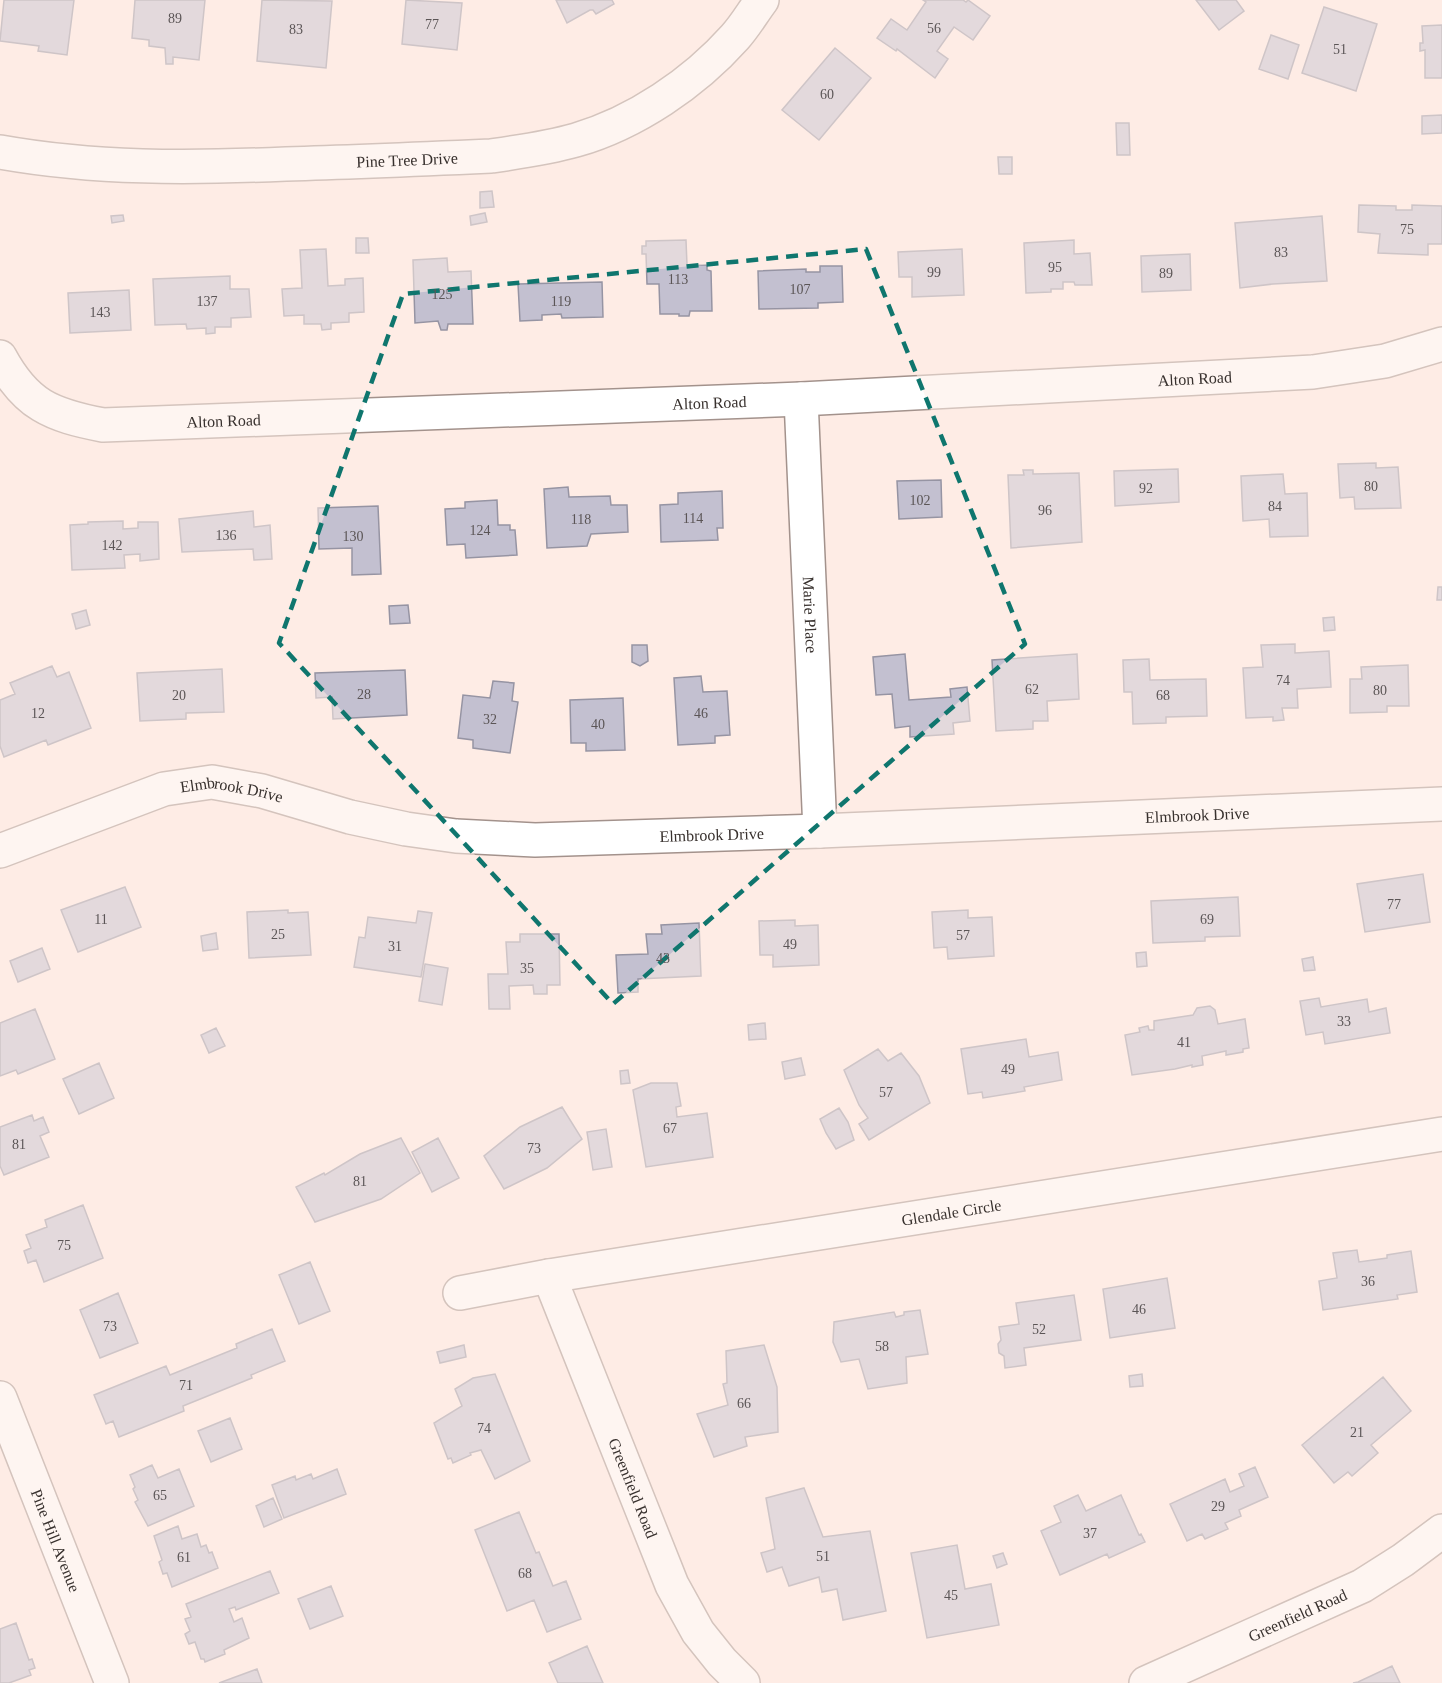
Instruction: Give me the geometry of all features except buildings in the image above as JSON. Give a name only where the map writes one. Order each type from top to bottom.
[{"type":"street","name":"Pine Tree Drive","points":[[0,152],[46,160],[110,166],[195,167],[491,156],[534,150],[577,140],[618,124],[661,100],[697,73],[735,37],[762,0]]},
{"type":"street","name":"Alton Road","points":[[0,357],[21,389],[49,411],[72,419],[103,425],[801,399],[1313,372],[1385,361],[1442,344]]},
{"type":"street","name":"Marie Place","points":[[801,399],[820,831]]},
{"type":"street","name":"Elmbrook Drive","points":[[0,851],[164,789],[212,782],[262,791],[350,817],[406,829],[456,836],[535,840],[820,831],[1442,804]]},
{"type":"street","name":"Glendale Circle","points":[[460,1293],[549,1276],[1442,1134]]},
{"type":"street","name":"Greenfield Road","points":[[549,1276],[672,1584],[698,1632],[722,1662],[743,1683]]},
{"type":"street","name":"Pine Hill Avenue","points":[[0,1398],[112,1683]]},
{"type":"street","name":"Greenfield Road","points":[[1146,1683],[1362,1586],[1403,1560],[1442,1531]]},
{"type":"highlighted area","points":[[866,249],[1025,644],[613,1004],[279,643],[403,294]]}]
